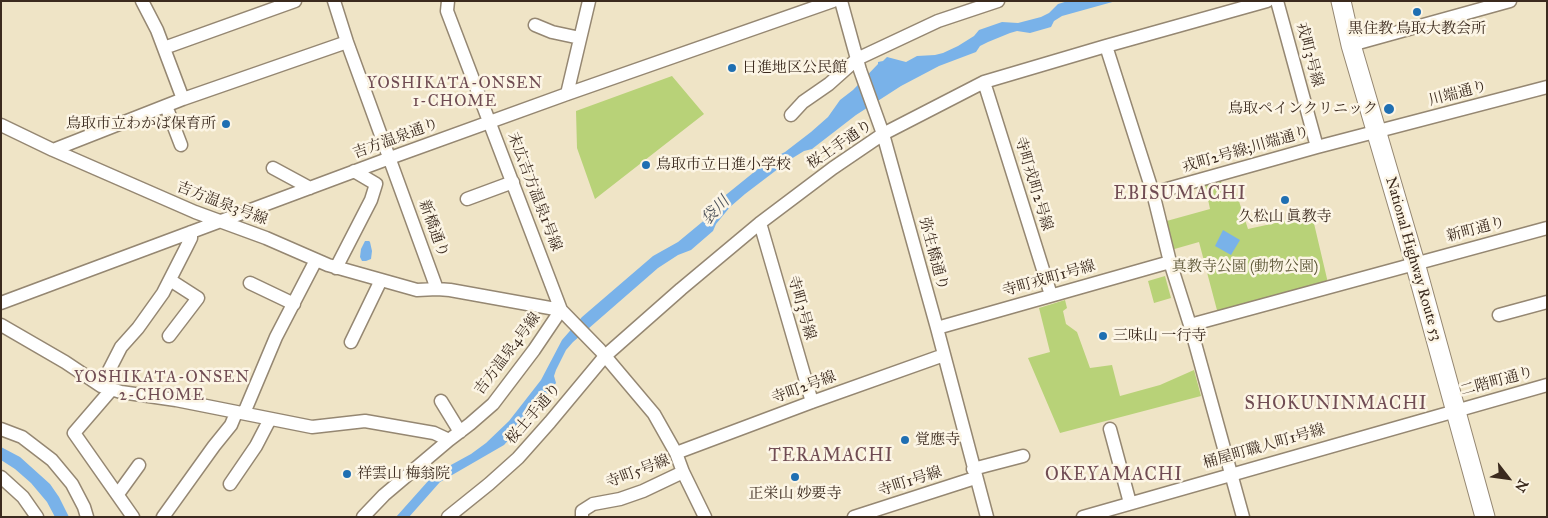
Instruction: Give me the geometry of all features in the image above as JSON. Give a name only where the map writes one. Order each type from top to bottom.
[{"type":"highway","name":"National Highway Route 53","points":[[1340,1],[1484,517]]},
{"type":"street","points":[[142,1],[157,30],[183,99]]},
{"type":"street","points":[[164,48],[296,1]]},
{"type":"street","name":"新橋通り","points":[[334,1],[347,42],[437,289]]},
{"type":"street","name":"末広吉方温泉1号線","points":[[448,1],[447,11],[563,312]]},
{"type":"street","points":[[567,94],[589,1]]},
{"type":"street","name":"吉方温泉通り","points":[[1,303],[354,171],[833,1]]},
{"type":"street","name":"弥生橋通り","points":[[841,1],[859,64],[882,130],[937,328],[986,517]]},
{"type":"street","points":[[791,115],[803,102],[859,64],[938,21],[998,1]]},
{"type":"street","name":"桜土手通り","points":[[448,517],[518,458],[550,422],[602,353],[760,223],[882,130],[984,82],[1268,1]]},
{"type":"street","name":"戎町3号線","points":[[1277,1],[1317,147]]},
{"type":"street","points":[[1351,45],[1510,1]]},
{"type":"street","points":[[535,24],[552,32],[580,38]]},
{"type":"street","points":[[53,150],[183,99],[347,42]]},
{"type":"street","points":[[1106,46],[1152,193],[1243,517]]},
{"type":"street","name":"寺町戎町2号線","points":[[984,82],[1051,295]]},
{"type":"street","name":"川端通り","points":[[1377,132],[1547,86]]},
{"type":"street","points":[[166,106],[181,145]]},
{"type":"street","name":"吉方温泉3号線","points":[[1,125],[53,150],[195,212],[266,238],[336,268],[417,290],[437,289]]},
{"type":"street","name":"戎町2号線;川端通り","points":[[1152,193],[1377,132]]},
{"type":"street","points":[[273,168],[310,188]]},
{"type":"street","points":[[336,268],[371,200],[376,184],[354,171]]},
{"type":"street","points":[[466,199],[513,182]]},
{"type":"street","name":"寺町3号線","points":[[760,223],[812,402]]},
{"type":"street","name":"新町通り","points":[[1190,325],[1547,228]]},
{"type":"street","points":[[133,517],[74,433],[106,388],[121,347],[152,311],[188,246],[191,232]]},
{"type":"street","points":[[163,517],[240,413],[276,337],[316,260]]},
{"type":"street","name":"寺町戎町1号線","points":[[937,328],[1170,262]]},
{"type":"street","points":[[168,336],[198,298],[170,280]]},
{"type":"street","points":[[351,342],[381,280]]},
{"type":"street","points":[[250,283],[294,304]]},
{"type":"street","points":[[437,289],[563,312],[602,353],[654,414],[676,454],[705,517]]},
{"type":"street","points":[[1499,315],[1547,302]]},
{"type":"street","name":"吉方温泉4号線","points":[[363,517],[384,495],[493,404],[563,312]]},
{"type":"street","points":[[1,325],[106,388],[312,427],[365,421],[434,433],[449,440]]},
{"type":"street","name":"寺町2号線","points":[[676,454],[812,402],[944,355]]},
{"type":"street","name":"二階町通り","points":[[1455,410],[1547,385]]},
{"type":"street","points":[[441,401],[460,432]]},
{"type":"street","name":"桶屋町職人町1号線","points":[[1083,517],[1455,410]]},
{"type":"street","points":[[230,484],[256,446],[270,419]]},
{"type":"street","points":[[1,429],[22,437],[52,460],[72,484],[87,517]]},
{"type":"street","points":[[1110,429],[1130,503]]},
{"type":"street","name":"寺町1号線","points":[[854,517],[1023,456]]},
{"type":"street","points":[[118,494],[139,465]]},
{"type":"street","name":"寺町5号線","points":[[582,517],[582,511],[593,504],[635,494],[683,472]]},
{"type":"street","points":[[1,478],[23,497],[38,517]]},
{"type":"green space","points":[[672,76],[704,114],[595,199],[577,148],[576,111]]},
{"type":"green space","name":"真教寺公園 (動物公園)","points":[[1221,181],[1224,191],[1235,189],[1248,229],[1312,215],[1328,283],[1218,314],[1199,242],[1171,250],[1163,222],[1210,209],[1205,185]]},
{"type":"green space","points":[[1165,276],[1171,298],[1154,303],[1148,281]]},
{"type":"green space","points":[[1065,300],[1067,308],[1063,311],[1066,324],[1077,332],[1090,368],[1112,365],[1120,396],[1160,385],[1194,370],[1201,396],[1060,433],[1028,358],[1050,352],[1039,308]]},
{"type":"water","name":"袋川","points":[[1068,1],[1116,1],[1062,16],[1054,21],[1051,27],[1030,33],[1017,31],[988,42],[980,46],[976,52],[939,66],[901,86],[856,115],[812,149],[804,151],[791,159],[730,207],[716,224],[713,231],[691,250],[678,255],[658,268],[573,342],[566,350],[556,370],[554,376],[556,383],[504,445],[440,482],[409,517],[396,517],[429,480],[440,471],[471,454],[486,443],[509,421],[541,380],[562,340],[582,317],[653,256],[678,242],[707,218],[720,204],[722,198],[769,160],[785,152],[811,132],[828,117],[840,100],[853,90],[878,62],[883,61],[887,57],[906,62],[917,56],[943,53],[974,36],[979,30],[1002,22],[1018,23],[1041,17],[1049,13],[1058,4]]},
{"type":"water","points":[[1223,230],[1240,240],[1231,255],[1215,246]]},
{"type":"water","points":[[365,241],[370,242],[371,259],[362,261],[360,257],[361,249]]},
{"type":"water","points":[[1,447],[20,457],[50,484],[69,517],[55,517],[47,502],[31,483],[1,460]]},
{"type":"place","name":"黒住教 鳥取大教会所","points":[[1417,12]]},
{"type":"place","name":"日進地区公民館","points":[[732,68]]},
{"type":"place","name":"鳥取ペインクリニック","points":[[1389,109]]},
{"type":"place","name":"鳥取市立わかば保育所","points":[[226,124]]},
{"type":"place","name":"鳥取市立日進小学校","points":[[646,165]]},
{"type":"place","name":"久松山 眞教寺","points":[[1285,200]]},
{"type":"place","name":"三味山 一行寺","points":[[1103,336]]},
{"type":"place","name":"覚應寺","points":[[905,440]]},
{"type":"place","name":"祥雲山 梅翁院","points":[[347,474]]},
{"type":"place","name":"正栄山 妙要寺","points":[[795,477]]},
{"type":"district","name":"YOSHIKATA-ONSEN 1-CHOME","points":[[455,93]]},
{"type":"district","name":"EBISUMACHI","points":[[1180,195]]},
{"type":"district","name":"YOSHIKATA-ONSEN 2-CHOME","points":[[162,387]]},
{"type":"district","name":"SHOKUNINMACHI","points":[[1336,405]]},
{"type":"district","name":"TERAMACHI","points":[[831,457]]},
{"type":"district","name":"OKEYAMACHI","points":[[1114,476]]}]
